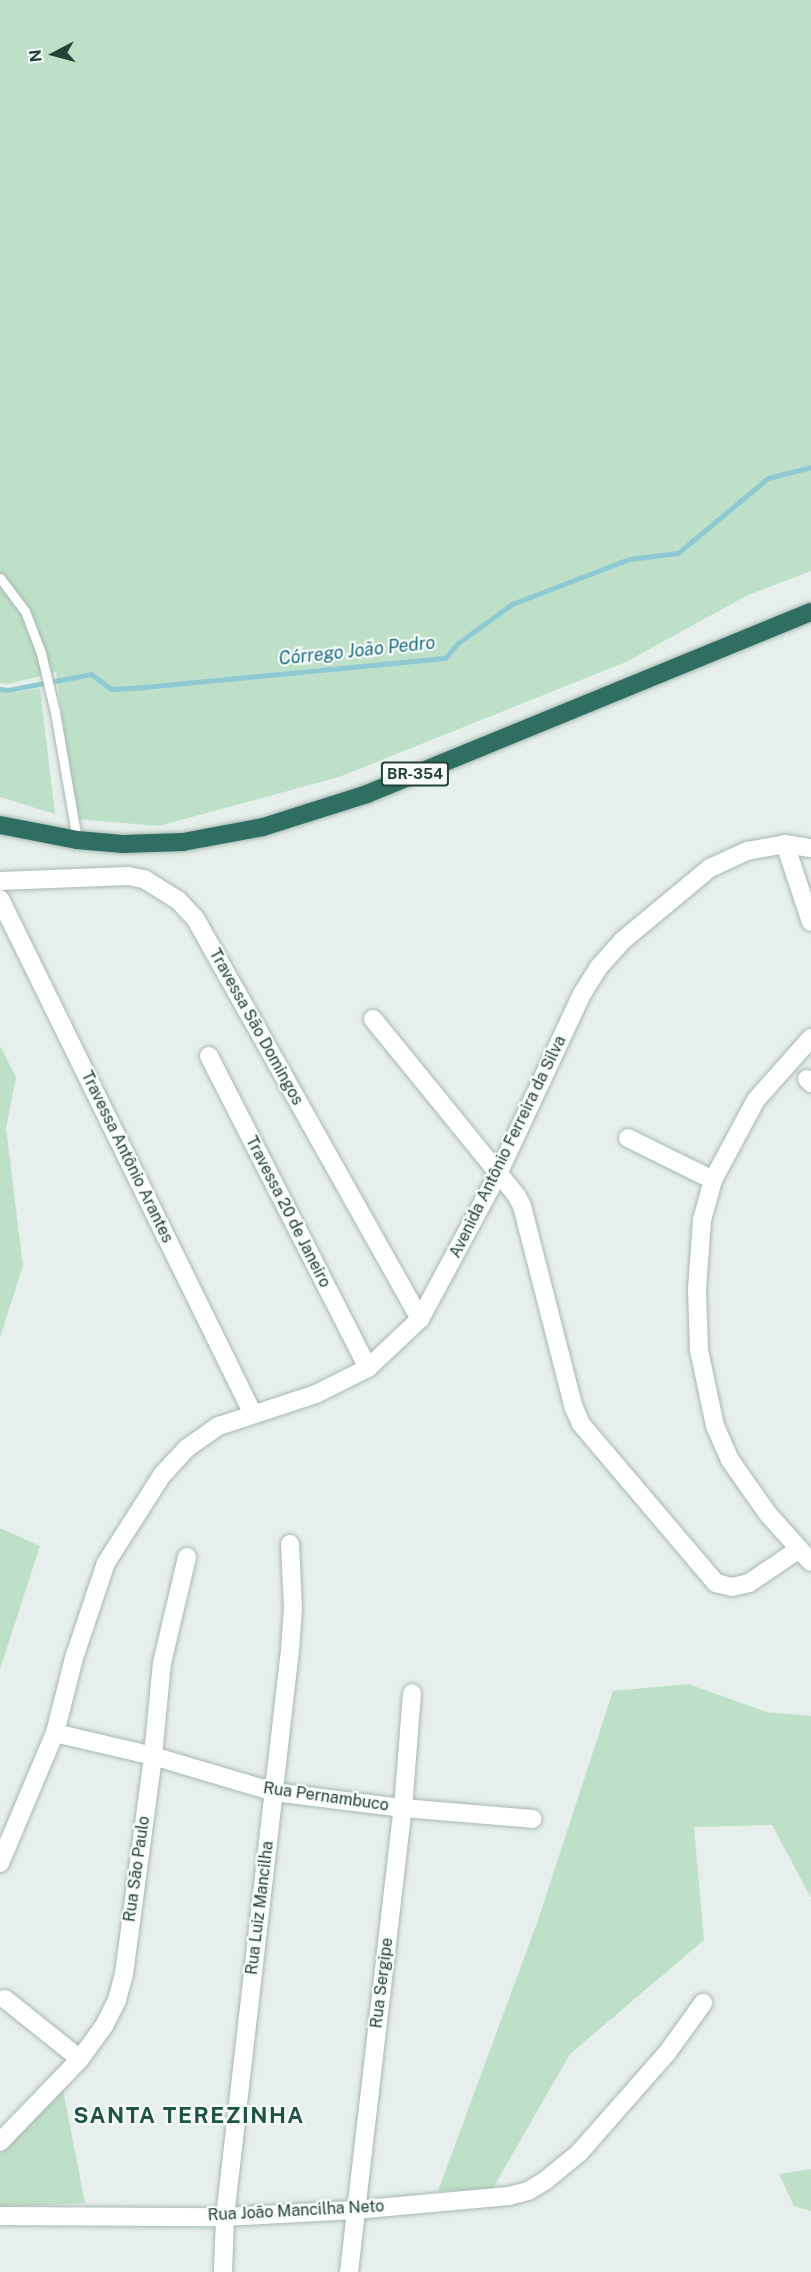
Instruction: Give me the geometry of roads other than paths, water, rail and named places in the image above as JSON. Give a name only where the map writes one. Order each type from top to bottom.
[{"type":"highway","name":"BR-354","points":[[0,825],[77,840],[123,844],[183,842],[263,827],[367,794],[811,612]]},
{"type":"street","name":"Avenida Antônio Ferreira da Silva","points":[[0,1863],[55,1733],[89,1608],[106,1563],[162,1475],[187,1448],[219,1426],[316,1394],[368,1368],[420,1319],[498,1174],[582,994],[606,959],[638,926],[710,868],[747,851],[785,844],[811,848]]},
{"type":"street","points":[[785,844],[811,922]]},
{"type":"street","name":"Travessa São Domingos","points":[[0,881],[128,876],[144,879],[178,900],[195,918],[420,1319]]},
{"type":"street","name":"Travessa Antônio Arantes","points":[[0,899],[253,1414]]},
{"type":"street","points":[[373,1020],[516,1195],[528,1221],[574,1408],[582,1424],[716,1583],[732,1587],[749,1583],[805,1556],[730,1460],[715,1426],[699,1350],[697,1289],[702,1220],[713,1180],[756,1100],[811,1038]]},
{"type":"street","name":"Travessa 20 de Janeiro","points":[[208,1056],[368,1368]]},
{"type":"street","points":[[628,1138],[713,1180]]},
{"type":"street","name":"Rua Luiz Mancilha","points":[[224,2272],[225,2217],[293,1608],[290,1544]]},
{"type":"street","name":"Rua São Paulo","points":[[0,2142],[80,2059],[104,2026],[117,2000],[124,1974],[153,1756],[162,1663],[187,1557]]},
{"type":"street","name":"Rua Sergipe","points":[[349,2272],[403,1808],[412,1693]]},
{"type":"street","name":"Rua Pernambuco","points":[[55,1733],[153,1756],[274,1791],[403,1808],[533,1819]]},
{"type":"street","points":[[5,1999],[80,2059]]},
{"type":"street","name":"Rua João Mancilha Neto","points":[[0,2216],[225,2217],[355,2210],[519,2193],[546,2180],[579,2153],[667,2053],[703,2003]]},
{"type":"lane","points":[[0,578],[25,611],[41,653],[55,712],[77,840]]},
{"type":"waterway","name":"Córrego João Pedro","points":[[0,689],[8,690],[91,674],[111,689],[445,658],[458,643],[512,604],[629,559],[678,553],[768,478],[811,467]]},
{"type":"district","name":"SANTA TEREZINHA","points":[[189,2116]]}]
